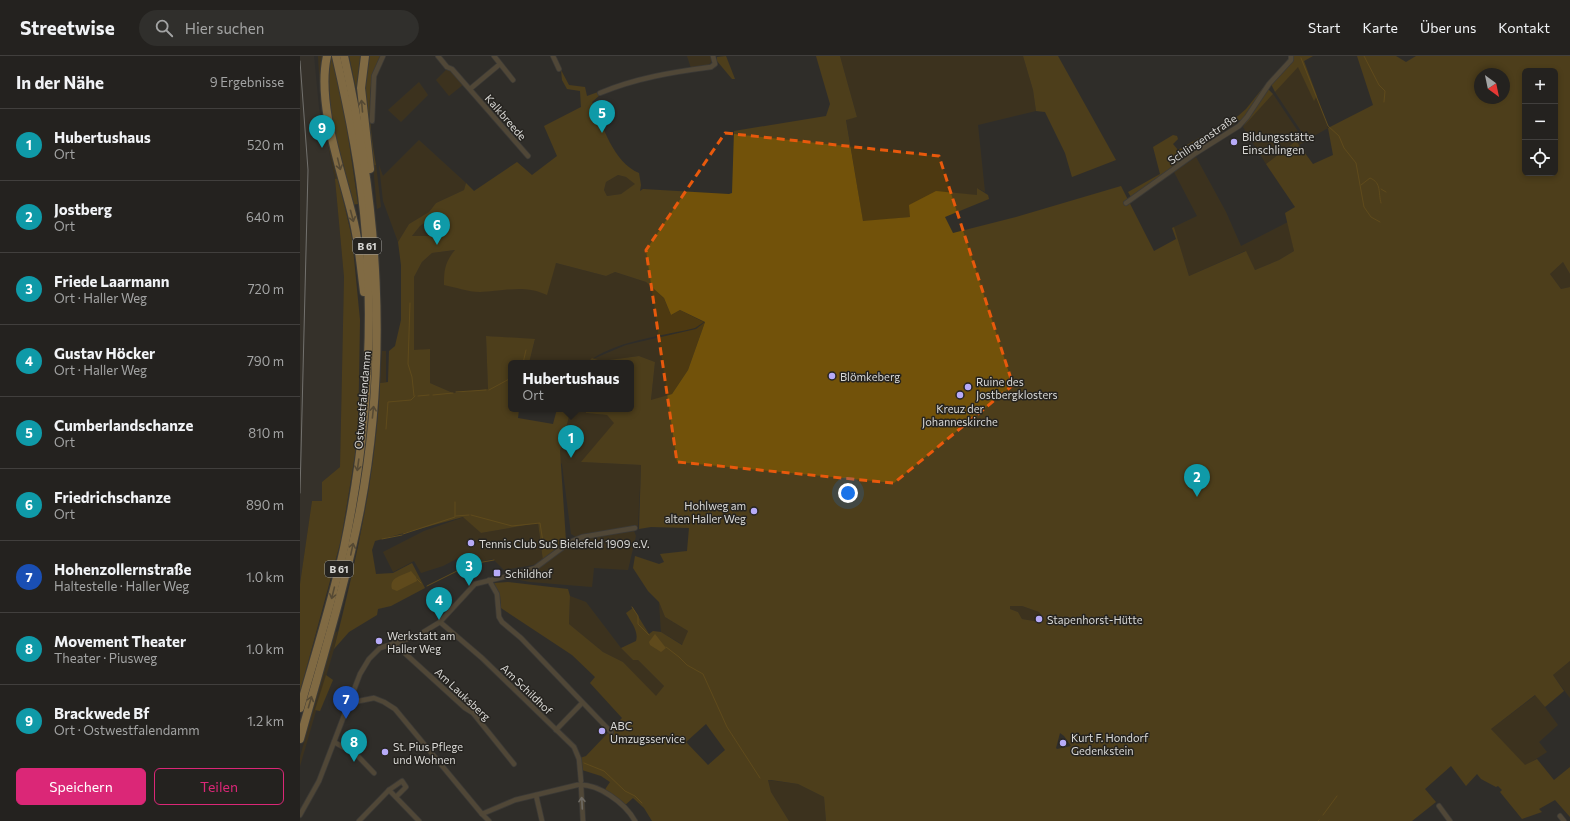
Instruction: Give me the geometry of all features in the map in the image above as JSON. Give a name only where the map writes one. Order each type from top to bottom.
[{"type":"highway","name":"B 61","points":[[327,56],[325,78],[328,111],[357,239],[366,317],[364,427]]},
{"type":"highway","name":"Ostwestfalendamm","points":[[300,739],[351,553],[367,465],[374,411],[377,359],[376,270],[368,184],[343,67],[336,56]]},
{"type":"highway","name":"Ostwestfalendamm","points":[[300,708],[344,549],[364,427],[369,338],[366,236],[360,182],[343,67],[344,56]]},
{"type":"highway","points":[[365,56],[361,88],[375,216],[377,250],[376,270]]},
{"type":"street","points":[[372,122],[374,76],[383,56]]},
{"type":"street","name":"Kalkbreede","points":[[438,56],[470,89],[528,156]]},
{"type":"street","points":[[494,56],[514,80]]},
{"type":"street","points":[[553,56],[560,69]]},
{"type":"street","points":[[600,93],[625,82],[668,73],[711,67],[715,64],[714,56]]},
{"type":"street","name":"Schlingenstraße","points":[[1126,203],[1196,153],[1240,126],[1248,117],[1269,84],[1292,57]]},
{"type":"street","name":"Kalkbreede","points":[[470,89],[500,64]]},
{"type":"street","points":[[300,816],[316,786],[360,674],[369,659],[380,648],[395,642],[418,636],[440,622],[474,584],[512,576],[535,568],[570,542],[582,537],[635,528]]},
{"type":"street","points":[[489,580],[497,594],[499,617],[502,622],[521,638],[611,732]]},
{"type":"street","name":"Am Schildhof","points":[[440,622],[482,658],[576,750],[580,762],[583,821]]},
{"type":"street","name":"Am Lauksberg","points":[[395,642],[398,647],[465,708],[473,713],[514,764]]},
{"type":"street","points":[[349,703],[374,698],[384,702],[395,710],[489,821]]},
{"type":"street","points":[[556,730],[582,703]]},
{"type":"street","points":[[334,742],[354,752],[374,773]]},
{"type":"street","points":[[354,752],[358,749]]},
{"type":"street","points":[[359,821],[400,780],[403,781],[406,787],[396,797]]},
{"type":"street","points":[[482,814],[510,801],[581,783],[596,788],[615,801],[627,811],[635,821]]},
{"type":"street","points":[[389,790],[419,821]]},
{"type":"street","points":[[536,795],[542,821]]},
{"type":"street","points":[[1439,806],[1450,821]]},
{"type":"street","points":[[1560,816],[1564,821]]},
{"type":"highlighted area","points":[[725,133],[939,156],[1013,385],[894,483],[677,462],[646,250]]},
{"type":"shaded area","points":[[300,56],[314,56],[319,108],[325,142],[327,143],[335,179],[344,277],[340,467],[322,482],[322,501],[312,501],[300,584]]},
{"type":"shaded area","points":[[318,56],[323,56],[321,81],[338,178],[335,179],[324,118]]},
{"type":"shaded area","points":[[330,56],[332,56],[346,122],[358,204],[351,205],[333,131],[328,93]]},
{"type":"shaded area","points":[[349,56],[363,56],[359,98],[358,98]]},
{"type":"shaded area","points":[[369,56],[381,56],[375,67],[370,94],[372,139],[376,165],[373,165],[364,87]]},
{"type":"shaded area","points":[[687,56],[711,56],[711,62],[708,66],[691,68]]},
{"type":"shaded area","points":[[726,56],[735,79],[732,79],[717,61],[717,57]]},
{"type":"shaded area","points":[[816,56],[840,56],[857,117],[846,120],[863,221],[910,217],[909,205],[936,191],[977,195],[977,188],[988,195],[989,199],[945,217],[953,233],[1016,217],[1121,186],[1154,251],[1176,239],[1172,228],[1174,227],[1189,276],[1246,251],[1255,270],[1279,260],[1294,251],[1285,213],[1295,207],[1266,164],[1296,141],[1313,164],[1333,155],[1328,128],[1373,105],[1357,56],[1396,56],[1406,62],[1416,56],[1570,56],[1570,274],[1563,262],[1550,274],[1561,289],[1570,287],[1570,661],[1553,675],[1564,691],[1545,707],[1535,695],[1491,729],[1525,765],[1537,759],[1554,780],[1570,767],[1570,817],[1555,800],[1539,809],[1542,812],[1522,819],[1500,792],[1502,790],[1498,786],[1496,787],[1481,779],[1477,774],[1466,786],[1451,766],[1425,789],[1436,802],[1412,821],[826,821],[824,797],[798,784],[771,780],[768,780],[771,792],[789,821],[652,821],[644,808],[633,798],[624,806],[604,791],[610,782],[601,776],[582,770],[580,758],[586,756],[622,718],[590,683],[595,677],[572,655],[501,608],[500,596],[494,583],[508,582],[568,589],[570,596],[569,624],[603,652],[623,662],[656,696],[664,686],[638,660],[633,660],[621,648],[636,641],[637,637],[634,627],[626,613],[633,608],[649,634],[653,631],[661,632],[682,645],[688,631],[665,617],[659,602],[648,591],[633,568],[635,556],[659,564],[664,562],[660,554],[687,551],[689,528],[651,527],[639,529],[641,465],[581,462],[614,423],[607,415],[586,412],[634,412],[634,360],[609,360],[639,356],[655,362],[651,400],[672,394],[688,370],[705,322],[680,310],[671,315],[664,298],[646,282],[615,272],[606,276],[556,263],[547,295],[522,289],[475,292],[444,285],[446,266],[449,258],[455,250],[432,253],[422,262],[414,277],[414,350],[430,349],[430,383],[453,393],[488,389],[486,336],[535,339],[530,360],[508,360],[508,412],[519,412],[518,418],[553,424],[556,412],[570,412],[560,451],[566,541],[543,561],[538,523],[481,533],[463,517],[375,541],[372,550],[376,574],[393,573],[412,563],[425,588],[391,606],[378,609],[377,615],[349,632],[334,649],[364,518],[374,451],[380,383],[388,382],[389,351],[395,346],[401,320],[401,265],[398,242],[409,224],[429,212],[436,203],[464,190],[466,183],[474,191],[517,162],[532,175],[557,156],[544,126],[581,107],[580,91],[567,89],[562,80],[561,70],[569,85],[585,87],[587,96],[598,92],[600,95],[592,102],[605,132],[616,152],[622,161],[639,173],[641,185],[640,191],[643,189],[732,193],[734,131],[826,116],[830,104]],"holes":[[[618,175],[626,177],[635,184],[621,194],[607,196],[604,190],[606,182]],[[435,216],[437,230],[433,236],[412,236],[420,226]],[[1010,606],[1022,606],[1039,612],[1042,616],[1040,622],[1022,619],[1018,612],[1010,609]],[[706,724],[725,750],[708,765],[686,742]],[[1060,733],[1064,736],[1071,746],[1056,748]]]},
{"type":"shaded area","points":[[840,56],[1023,56],[1033,90],[1036,111],[978,125],[985,192],[977,188],[978,195],[940,192],[927,198],[910,217],[863,222],[846,119],[857,117]]},
{"type":"shaded area","points":[[1023,56],[1058,56],[1116,160],[1072,177],[1065,153],[1045,112],[1036,111],[1033,90]]},
{"type":"shaded area","points":[[1294,56],[1313,56],[1304,61],[1317,96],[1314,101],[1298,67],[1275,92],[1271,84],[1294,60]]},
{"type":"shaded area","points":[[1298,66],[1314,100],[1317,96],[1328,128],[1307,140],[1275,92]]},
{"type":"shaded area","points":[[448,68],[451,69],[464,84],[449,96],[436,80]]},
{"type":"shaded area","points":[[1274,74],[1243,120],[1240,120],[1209,140],[1210,143],[1131,197],[1128,192],[1160,174],[1153,147],[1173,135],[1177,136],[1178,139],[1173,144],[1178,150],[1238,116],[1246,109]]},
{"type":"shaded area","points":[[419,82],[428,95],[401,122],[388,110]]},
{"type":"shaded area","points":[[1268,89],[1273,94],[1243,127]]},
{"type":"shaded area","points":[[1273,94],[1305,142],[1299,145],[1296,141],[1266,164],[1243,127]]},
{"type":"shaded area","points":[[419,140],[466,183],[464,190],[436,203],[429,212],[409,224],[398,242],[383,201],[379,165],[383,176]]},
{"type":"shaded area","points":[[1196,157],[1226,212],[1241,246],[1288,222],[1294,251],[1279,260],[1255,270],[1245,251],[1189,276],[1174,227],[1197,216],[1174,172]]},
{"type":"shaded area","points":[[373,165],[376,165],[381,207],[377,209]]},
{"type":"shaded area","points":[[618,175],[626,177],[636,184],[621,194],[607,196],[604,190],[606,182]]},
{"type":"shaded area","points":[[338,178],[352,238],[360,320],[358,437],[341,540],[300,692],[300,584],[312,501],[322,501],[322,482],[340,467],[344,277],[335,179]]},
{"type":"shaded area","points":[[435,216],[437,230],[432,236],[412,236],[420,226]]},
{"type":"shaded area","points":[[456,250],[478,292],[517,288],[537,290],[556,263],[606,276],[615,272],[646,282],[664,298],[671,315],[680,310],[704,322],[695,328],[624,344],[610,349],[592,360],[530,360],[535,340],[486,336],[488,389],[453,393],[430,383],[429,349],[414,351],[414,277],[422,262],[432,253]]},
{"type":"shaded area","points":[[1563,262],[1570,274],[1570,287],[1561,289],[1550,274]]},
{"type":"shaded area","points":[[705,322],[688,370],[672,394],[651,401],[655,362],[639,356],[609,360],[593,359],[626,345],[696,329]]},
{"type":"shaded area","points":[[382,351],[386,351],[386,382],[380,383]]},
{"type":"shaded area","points":[[570,412],[586,412],[607,415],[615,423],[582,462],[641,465],[638,526],[576,537],[571,534],[562,464],[560,462],[560,451]]},
{"type":"shaded area","name":"Tennis Club SuS Bielefeld 1909 e.V.","points":[[464,517],[481,533],[538,523],[543,561],[533,565],[504,570],[493,559],[468,564],[462,556],[443,566],[421,573],[414,561],[393,572],[383,552],[424,531]]},
{"type":"shaded area","points":[[634,531],[636,536],[628,570],[594,568],[592,587],[530,582],[515,579],[517,576],[544,564],[583,538]]},
{"type":"shaded area","points":[[411,571],[416,577],[417,581],[397,591],[392,589],[392,582],[394,579]]},
{"type":"shaded area","points":[[570,596],[586,602],[621,648],[633,660],[638,660],[664,686],[656,697],[623,662],[603,652],[569,624]]},
{"type":"shaded area","points":[[659,602],[665,617],[688,631],[683,645],[661,632]]},
{"type":"shaded area","points":[[1010,606],[1022,606],[1039,612],[1042,616],[1040,622],[1022,619],[1018,612],[1010,609]]},
{"type":"shaded area","points":[[338,631],[300,766],[300,757],[335,633]]},
{"type":"shaded area","points":[[655,634],[666,648],[661,652],[650,645],[649,642]]},
{"type":"shaded area","points":[[1570,661],[1570,698],[1553,675]]},
{"type":"shaded area","points":[[326,675],[333,680],[320,711],[315,710]]},
{"type":"shaded area","points":[[1536,695],[1558,725],[1539,742],[1547,752],[1525,766],[1491,729]]},
{"type":"shaded area","points":[[768,780],[798,784],[824,797],[826,821],[789,821],[771,792]]},
{"type":"waterway","points":[[1364,56],[1379,85],[1385,91],[1384,102]]},
{"type":"waterway","points":[[1301,58],[1328,126],[1339,136],[1344,148],[1356,163],[1364,207],[1371,217],[1380,222]]},
{"type":"waterway","points":[[1361,185],[1370,178],[1374,180],[1378,185],[1381,203]]},
{"type":"waterway","points":[[1381,189],[1386,192]]},
{"type":"waterway","points":[[410,303],[408,364],[412,377],[414,396]]},
{"type":"waterway","points":[[524,360],[526,350]]},
{"type":"waterway","points":[[489,390],[508,380]]},
{"type":"waterway","points":[[456,392],[486,390]]},
{"type":"waterway","points":[[433,395],[453,393]]},
{"type":"waterway","points":[[418,396],[429,395]]},
{"type":"waterway","points":[[386,429],[388,402],[411,400],[415,396]]},
{"type":"waterway","points":[[403,534],[455,517],[455,502]]},
{"type":"waterway","points":[[456,516],[469,515]]},
{"type":"waterway","points":[[471,515],[512,526],[540,523],[544,549]]},
{"type":"waterway","points":[[382,539],[402,535]]},
{"type":"waterway","points":[[472,564],[494,560]]},
{"type":"waterway","points":[[427,586],[469,565]]},
{"type":"waterway","points":[[417,579],[421,583]]},
{"type":"waterway","points":[[632,607],[638,616],[638,624],[649,635]]},
{"type":"waterway","points":[[666,647],[687,665],[703,674],[727,727],[760,778]]},
{"type":"waterway","points":[[584,763],[604,771],[625,791],[635,796],[642,803]]},
{"type":"waterway","points":[[1323,815],[1337,796]]},
{"type":"railway","points":[[300,61],[308,170],[300,493]]},
{"type":"place","name":"Cumberlandschanze","points":[[602,133]]},
{"type":"place","name":"Bildungsstätte Einschlingen","points":[[1234,142]]},
{"type":"place","name":"Brackwede Bf","points":[[322,148]]},
{"type":"place","name":"Friedrichschanze","points":[[437,245]]},
{"type":"place","name":"Blömkeberg","points":[[832,376]]},
{"type":"place","name":"Ruine des Jostbergklosters","points":[[968,387]]},
{"type":"place","name":"Kreuz der Johanneskirche","points":[[960,395]]},
{"type":"place","name":"Hubertushaus","points":[[571,458]]},
{"type":"place","name":"Jostberg","points":[[1197,497]]},
{"type":"place","name":"Hohlweg am alten Haller Weg","points":[[754,511]]},
{"type":"place","name":"Tennis Club SuS Bielefeld 1909 e.V.","points":[[471,543]]},
{"type":"place","name":"Schildhof","points":[[497,573]]},
{"type":"place","name":"Friede Laarmann","points":[[469,586]]},
{"type":"place","name":"Stapenhorst-Hütte","points":[[1039,619]]},
{"type":"place","name":"Gustav Höcker","points":[[439,620]]},
{"type":"place","name":"Werkstatt am Haller Weg","points":[[379,641]]},
{"type":"place","name":"Hohenzollernstraße","points":[[346,719]]},
{"type":"place","name":"ABC Umzugsservice","points":[[602,731]]},
{"type":"place","name":"Kurt F. Hondorf Gedenkstein","points":[[1063,743]]},
{"type":"place","name":"St. Pius Pflege und Wohnen","points":[[385,752]]},
{"type":"place","name":"Movement Theater","points":[[354,762]]}]
